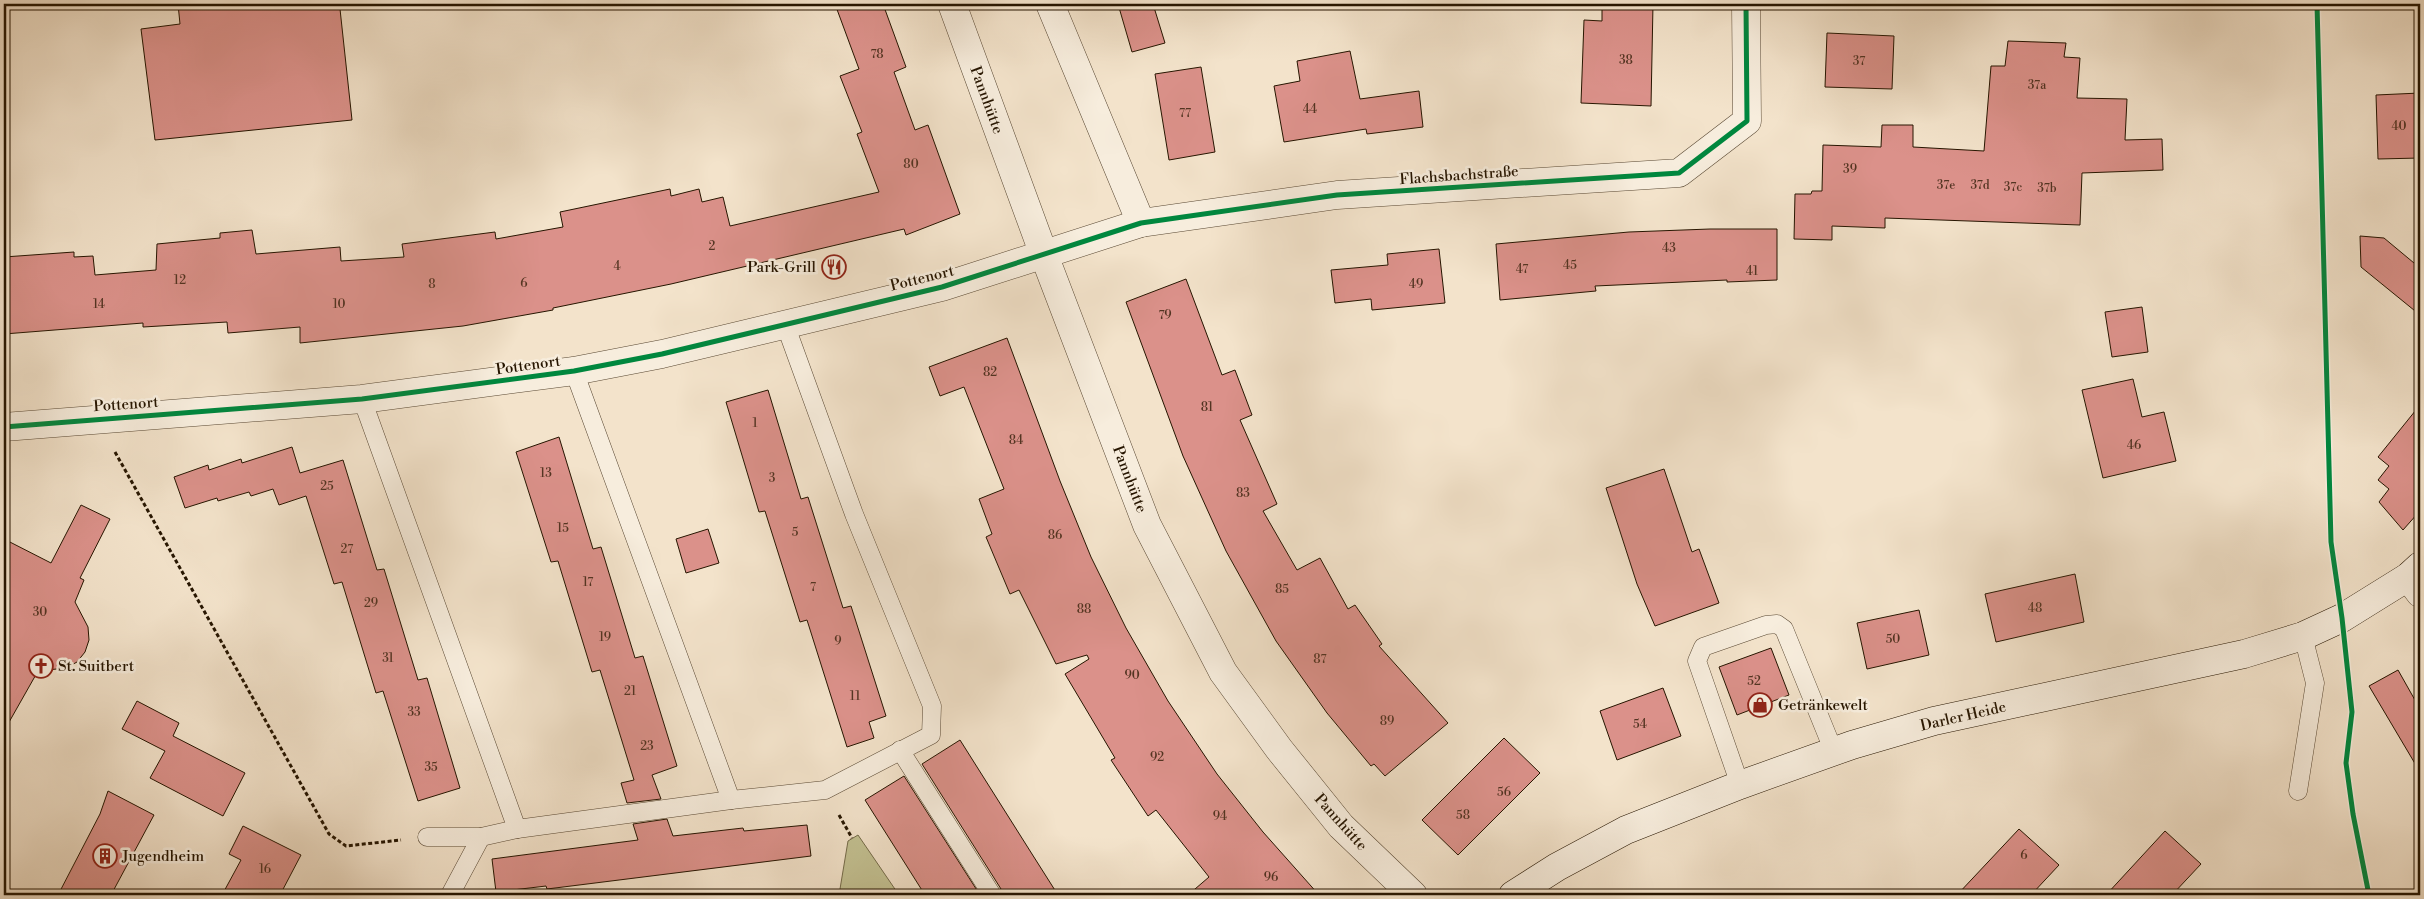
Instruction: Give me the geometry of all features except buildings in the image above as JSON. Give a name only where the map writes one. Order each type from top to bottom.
[{"type":"street","name":"Pannhütte","points":[[952,4],[1044,255],[1147,525],[1222,672],[1279,749],[1341,826],[1413,895]]},
{"type":"street","points":[[1050,4],[1141,223]]},
{"type":"street","name":"Flachsbachstraße","points":[[1044,255],[1141,223],[1337,196],[1679,173],[1747,121],[1746,4]]},
{"type":"street","name":"Pottenort","points":[[4,427],[362,398],[574,371],[662,354],[942,287],[1044,255]]},
{"type":"street","name":"Darler Heide","points":[[1513,895],[1557,867],[1626,830],[1740,785],[1834,752],[1934,722],[2244,654],[2303,636],[2416,579]]},
{"type":"lane","points":[[427,837],[481,837],[517,829],[731,800],[825,790],[931,735],[932,706],[854,514],[785,324]]},
{"type":"lane","points":[[574,371],[731,800]]},
{"type":"lane","points":[[362,398],[517,829]]},
{"type":"lane","points":[[1740,785],[1697,661],[1703,647],[1766,625],[1777,624],[1784,629],[1834,752]]},
{"type":"lane","points":[[2298,791],[2315,683],[2303,636]]},
{"type":"lane","points":[[900,750],[992,895]]},
{"type":"lane","points":[[450,895],[481,837]]},
{"type":"path","points":[[97,419],[329,834],[346,846],[427,837]]},
{"type":"shaded area","points":[[858,835],[899,895],[839,895],[848,841]]},
{"type":"cycle path","points":[[4,427],[362,399],[574,371],[662,354],[942,287],[1141,223],[1337,195],[1679,173],[1747,121],[1746,4]]},
{"type":"cycle path","points":[[2317,4],[2331,542],[2342,618],[2352,712],[2346,763],[2353,814],[2369,895]]},
{"type":"place","name":"Park-Grill","points":[[834,267]]},
{"type":"place","name":"St. Suitbert","points":[[41,666]]},
{"type":"place","name":"Getränkewelt","points":[[1760,705]]},
{"type":"place","name":"Jugendheim","points":[[105,856]]}]
